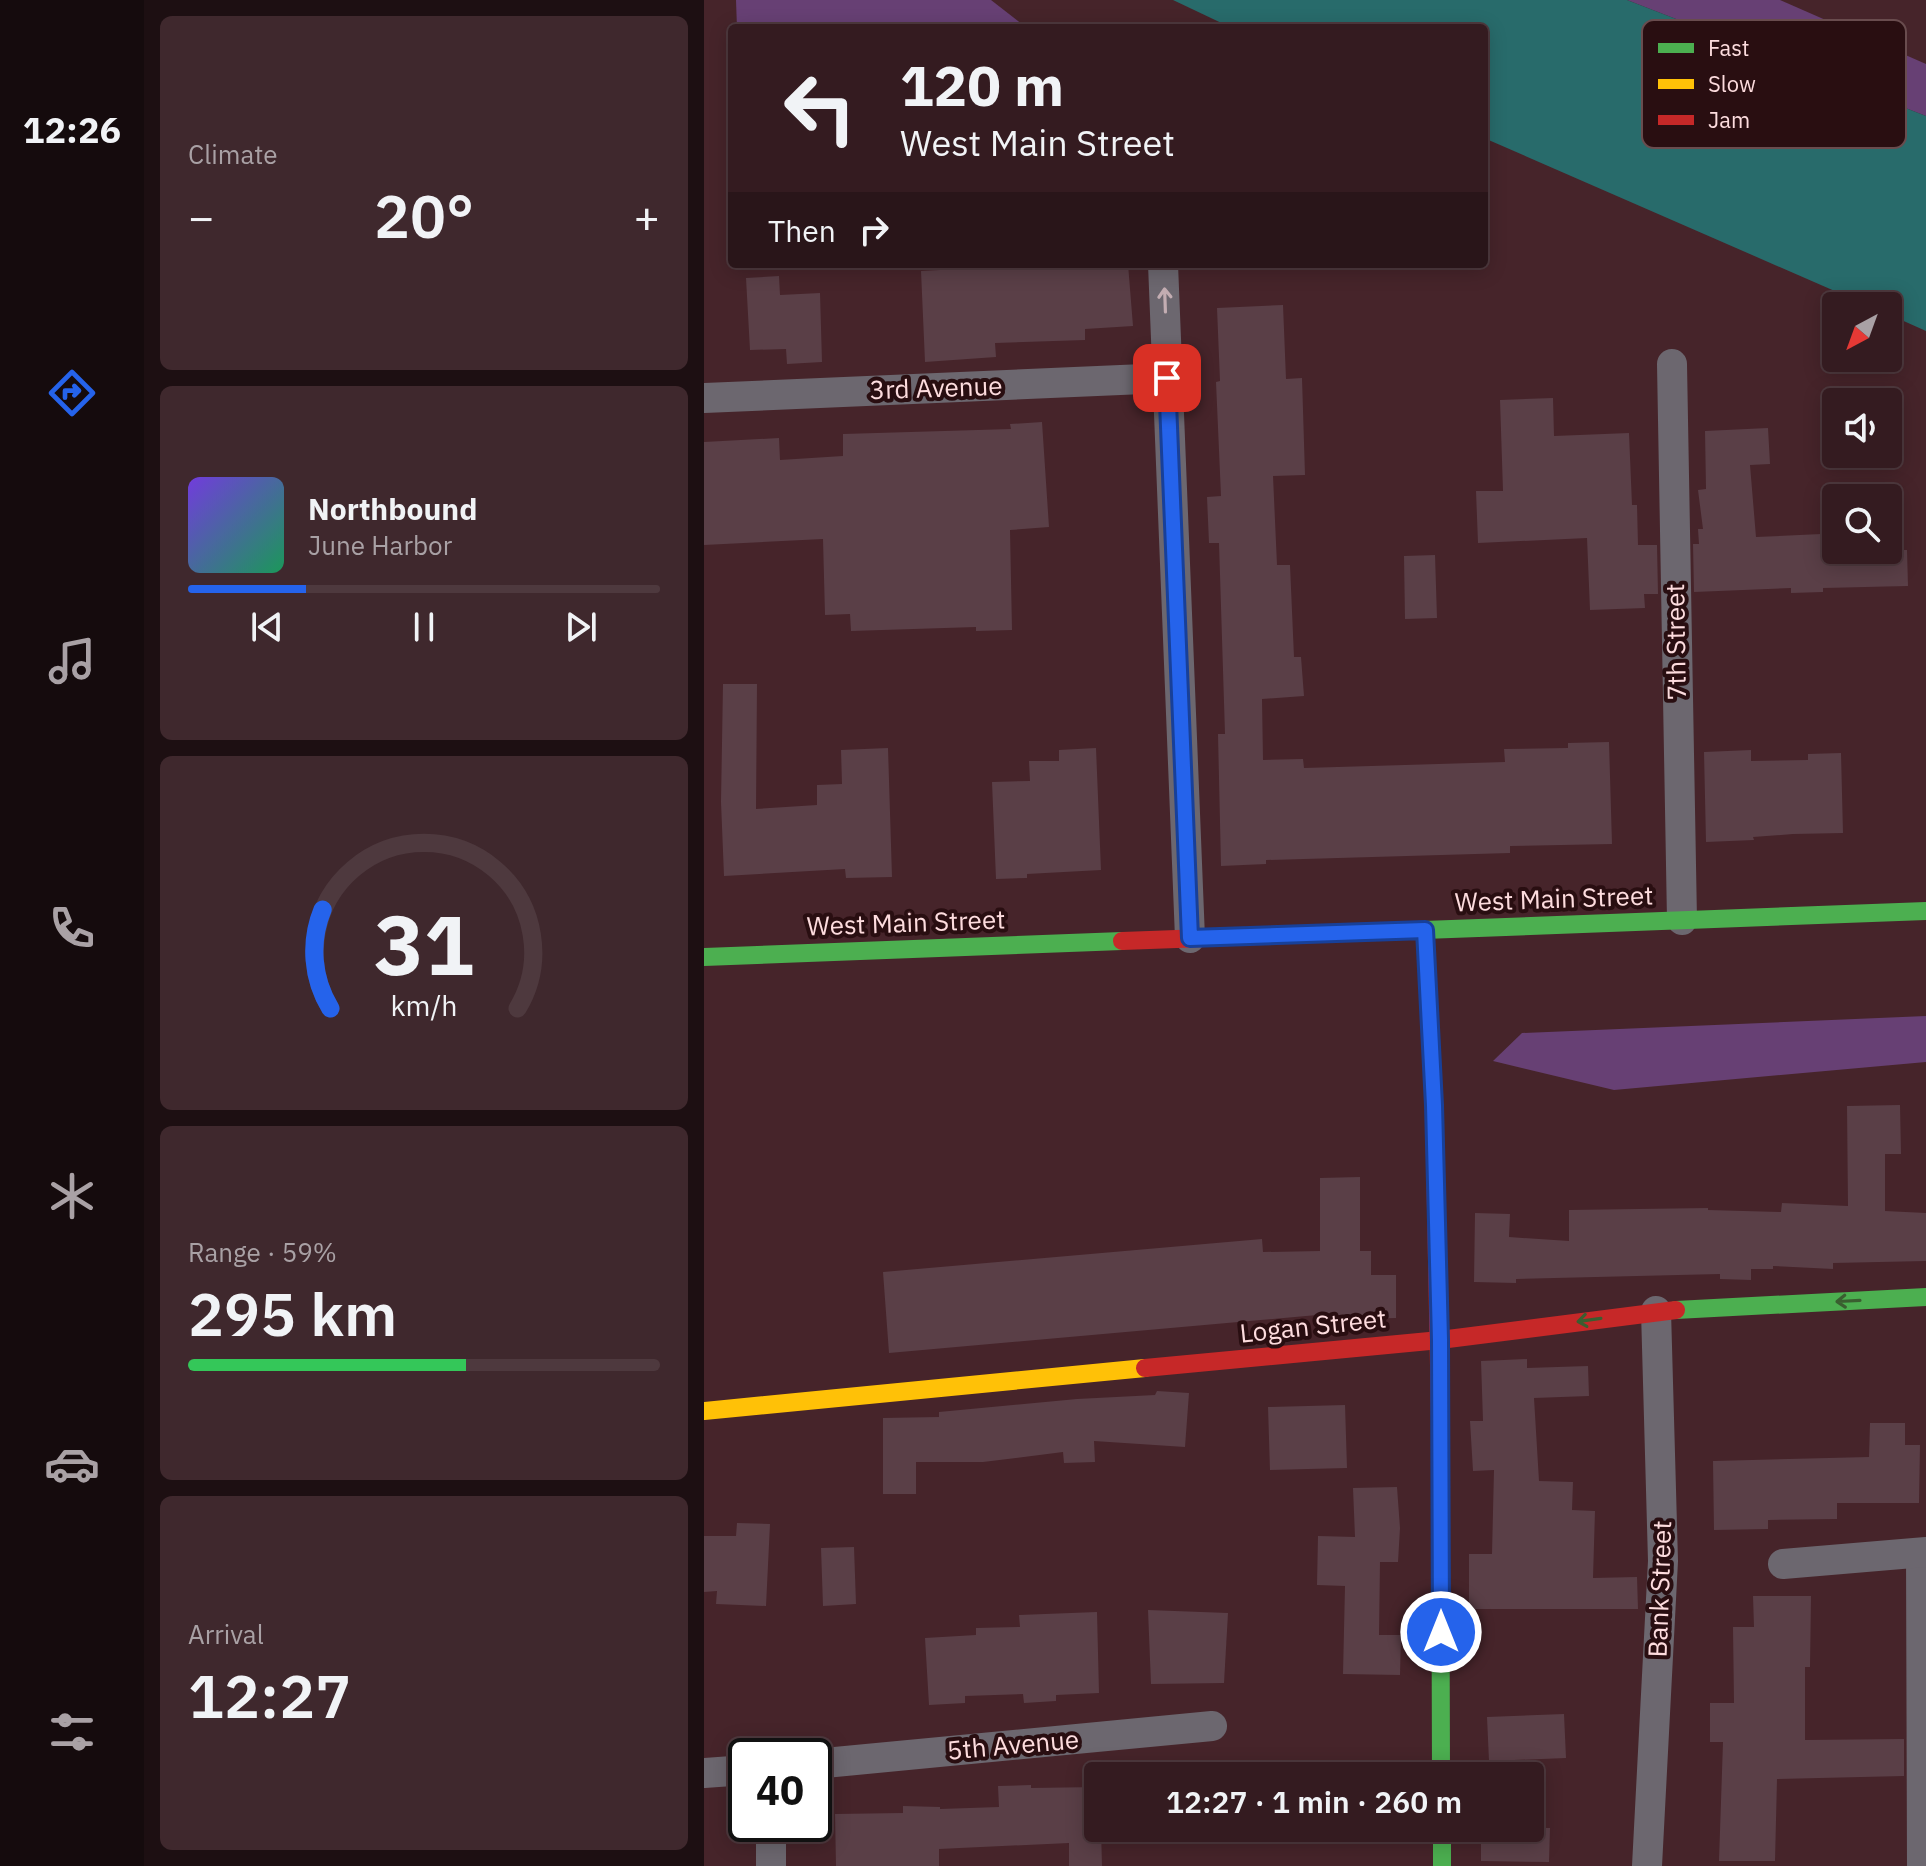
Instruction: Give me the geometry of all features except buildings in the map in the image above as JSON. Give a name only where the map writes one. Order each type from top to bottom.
[{"type":"street","points":[[1163,268],[1190,938]]},
{"type":"street","name":"7th Street","points":[[1672,364],[1682,920]]},
{"type":"street","name":"3rd Avenue","points":[[704,398],[1167,378]]},
{"type":"street","name":"West Main Street","points":[[704,957],[1926,911]]},
{"type":"street","points":[[1425,930],[1434,1105],[1440,1340],[1441,1762]]},
{"type":"street","name":"Logan Street","points":[[704,1411],[1440,1340],[1656,1311],[1926,1297]]},
{"type":"street","name":"Bank Street","points":[[1647,1866],[1663,1561],[1656,1311]]},
{"type":"street","points":[[1783,1564],[1924,1552],[1922,1866]]},
{"type":"street","name":"5th Avenue","points":[[832,1762],[1212,1726]]},
{"type":"street","points":[[704,1773],[728,1771]]},
{"type":"street","points":[[771,1842],[771,1866]]},
{"type":"street","points":[[1442,1842],[1442,1866]]},
{"type":"shaded area","points":[[736,0],[991,0],[1022,24],[737,24]]},
{"type":"shaded area","points":[[1627,0],[1780,0],[1826,20],[1679,20]]},
{"type":"shaded area","points":[[1906,55],[1926,64],[1926,116],[1906,108]]},
{"type":"shaded area","points":[[1926,1016],[1926,1062],[1614,1090],[1493,1061],[1522,1033]]},
{"type":"water","points":[[1173,0],[1627,0],[1679,20],[1642,20],[1642,148],[1906,148],[1906,108],[1926,116],[1926,331],[1902,320],[1902,292],[1837,292],[1488,140],[1488,24],[1224,24]]},
{"type":"traffic: fast","points":[[1424,930],[1926,911]]},
{"type":"traffic: fast","points":[[704,957],[1122,941]]},
{"type":"traffic: fast","points":[[1676,1310],[1926,1297]]},
{"type":"traffic: fast","points":[[1440,1418],[1441,1762]]},
{"type":"traffic: fast","points":[[1442,1842],[1442,1866]]},
{"type":"traffic: slow","points":[[704,1411],[1145,1368]]},
{"type":"traffic: jam","points":[[1122,941],[1424,930]]},
{"type":"traffic: jam","points":[[1425,930],[1434,1105],[1440,1418]]},
{"type":"traffic: jam","points":[[1145,1368],[1440,1340],[1676,1310]]},
{"type":"route","points":[[1167,378],[1190,938],[1425,930],[1434,1105],[1440,1340],[1441,1632]]}]
